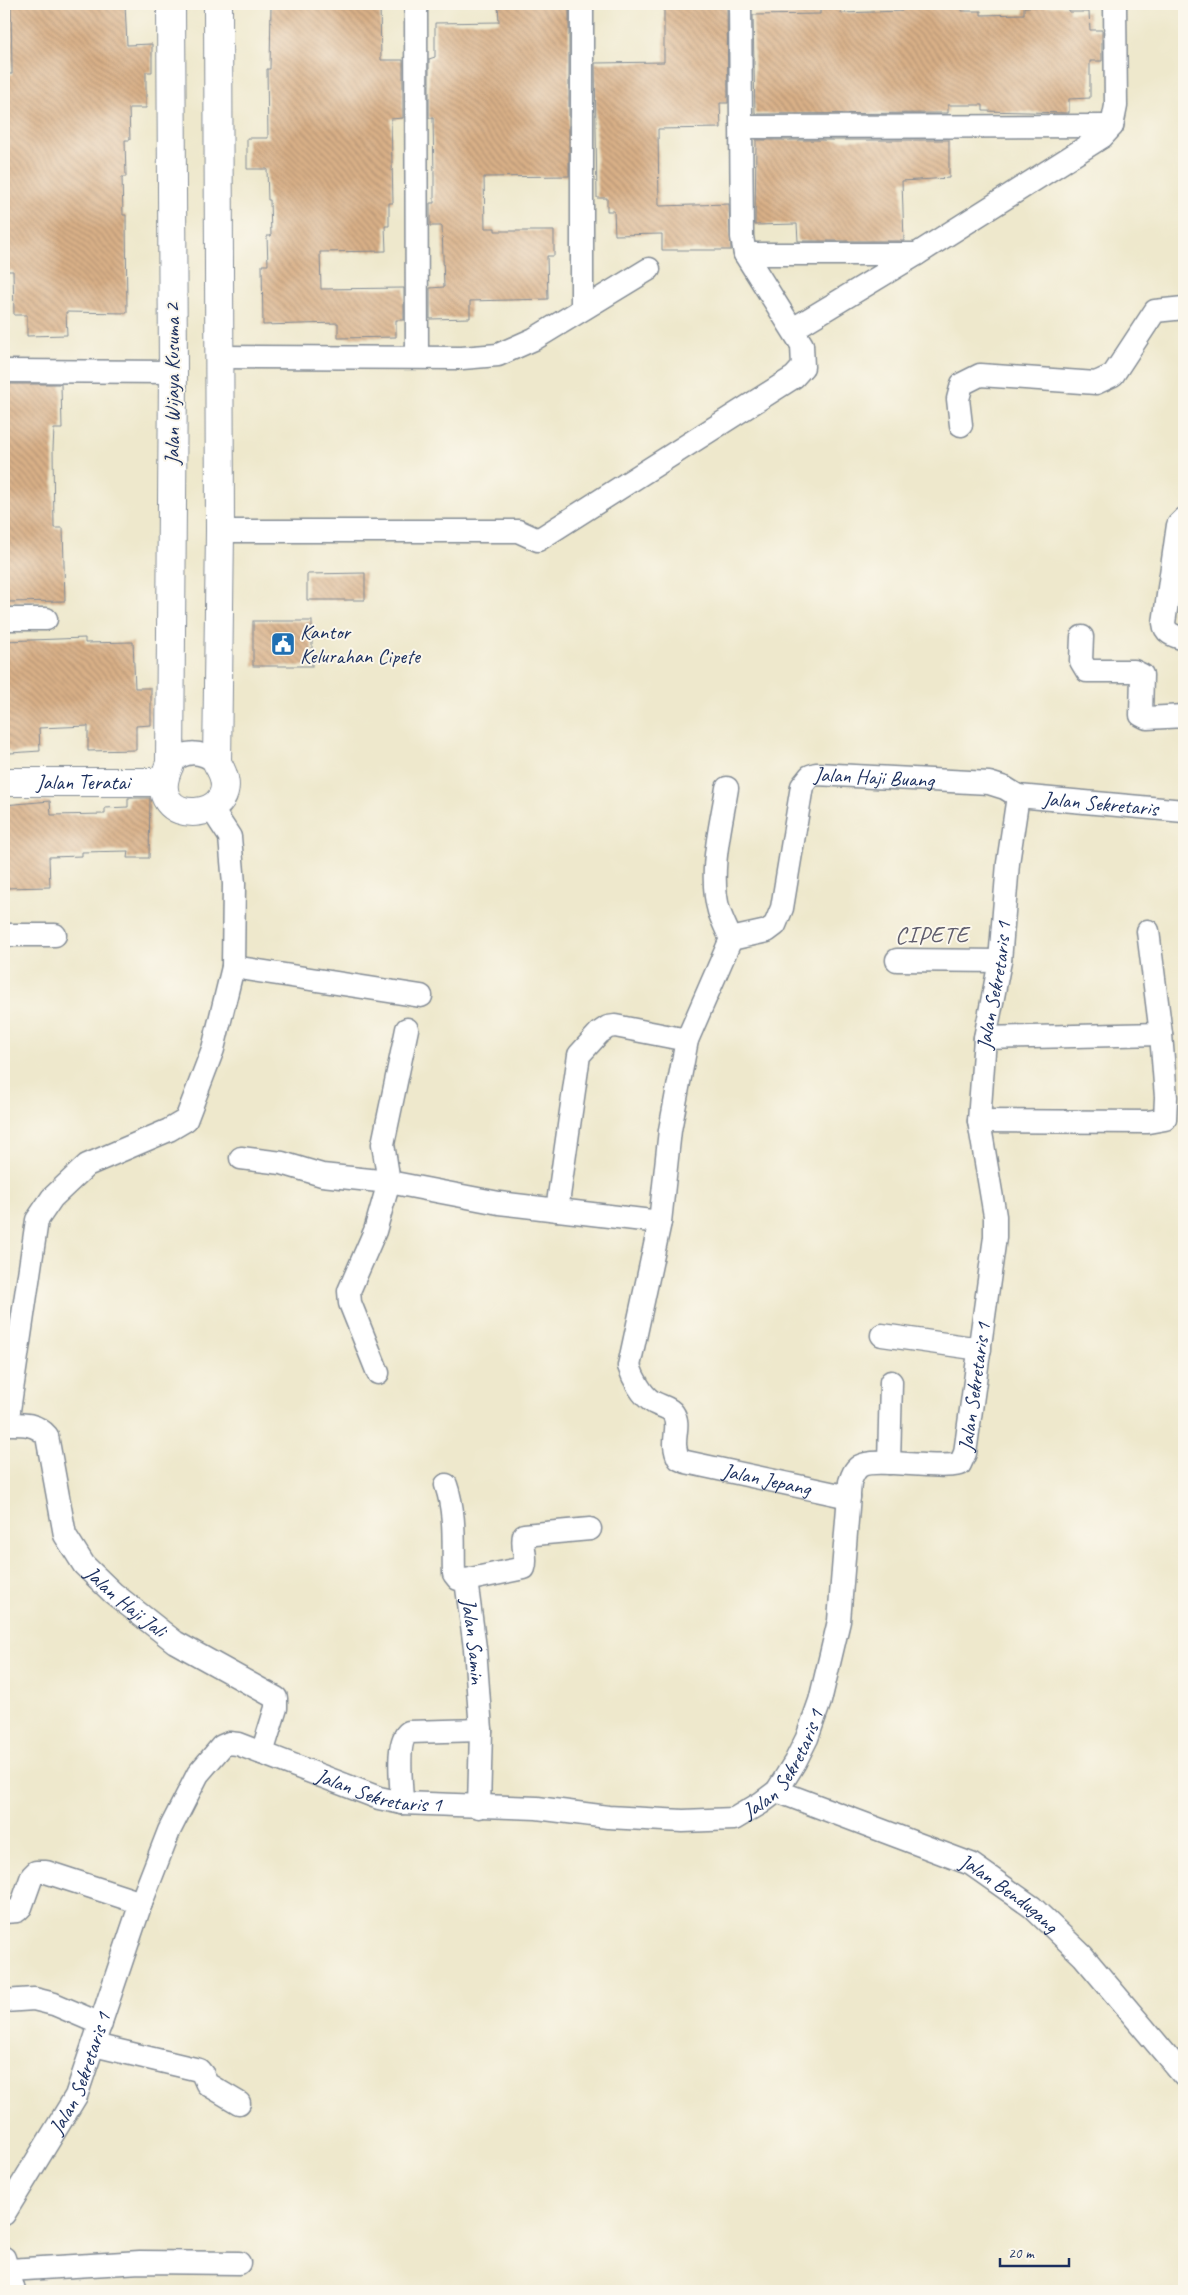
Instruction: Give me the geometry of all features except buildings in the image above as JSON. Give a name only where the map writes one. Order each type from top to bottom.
[{"type":"street","name":"Jalan Wijaya Kusuma 2","points":[[171,4],[173,372],[166,773],[169,800],[181,810],[196,813],[211,808]]},
{"type":"street","points":[[217,763],[220,531],[218,4]]},
{"type":"street","points":[[416,4],[417,356]]},
{"type":"street","points":[[582,4],[582,308]]},
{"type":"street","points":[[220,531],[518,531],[538,540],[794,377],[803,367],[802,345],[746,254],[742,237],[740,4]]},
{"type":"street","points":[[793,329],[917,254],[1102,137],[1112,126],[1116,106],[1115,4]]},
{"type":"street","points":[[742,127],[1112,126]]},
{"type":"street","points":[[746,254],[917,254]]},
{"type":"street","points":[[220,357],[417,356],[462,358],[498,355],[534,339],[582,308],[649,269]]},
{"type":"street","points":[[961,425],[958,399],[962,384],[980,375],[1096,383],[1113,375],[1156,311],[1184,308]]},
{"type":"street","points":[[4,371],[173,372]]},
{"type":"street","points":[[1184,519],[1178,525],[1164,623],[1166,630],[1184,639]]},
{"type":"street","points":[[4,619],[46,619]]},
{"type":"street","points":[[1082,637],[1081,661],[1087,671],[1134,671],[1142,675],[1141,715],[1147,718],[1184,716]]},
{"type":"street","points":[[5,1424],[37,1220],[52,1198],[87,1165],[169,1130],[186,1120],[213,1049],[233,967],[234,884],[230,837],[211,808],[222,795],[224,786],[221,770],[217,763],[208,756],[198,753],[177,757],[166,773]]},
{"type":"street","name":"Jalan Teratai","points":[[4,782],[166,773]]},
{"type":"street","name":"Jalan Haji Buang","points":[[731,939],[767,931],[775,925],[782,908],[802,786],[810,776],[826,774],[989,783],[1005,788],[1018,796]]},
{"type":"street","points":[[242,1158],[282,1163],[322,1175],[389,1182],[500,1203],[660,1222],[670,1130],[687,1040],[731,939],[719,910],[716,888],[717,855],[727,788]]},
{"type":"street","name":"Jalan Sekretaris","points":[[1018,796],[1184,811]]},
{"type":"street","name":"Jalan Sekretaris 1","points":[[4,2214],[76,2096],[141,1903],[169,1831],[198,1774],[214,1753],[229,1744],[238,1744],[379,1798],[402,1803],[537,1808],[608,1818],[683,1821],[734,1819],[762,1803],[777,1791],[808,1738],[820,1701],[838,1621],[850,1482],[858,1467],[864,1464],[889,1463],[947,1467],[960,1464],[965,1453],[995,1237],[995,1216],[979,1120],[985,1038],[1000,961],[1008,863],[1018,796]]},
{"type":"street","points":[[979,1120],[1148,1122],[1165,1119],[1166,1097],[1161,1034],[1148,931]]},
{"type":"street","points":[[4,935],[55,935]]},
{"type":"street","points":[[897,960],[1000,961]]},
{"type":"street","points":[[233,967],[303,980],[421,996]]},
{"type":"street","points":[[557,1210],[580,1055],[599,1033],[608,1027],[616,1026],[687,1040]]},
{"type":"street","points":[[378,1373],[350,1303],[349,1291],[375,1231],[389,1182],[383,1144],[407,1029]]},
{"type":"street","points":[[985,1038],[1161,1034]]},
{"type":"street","name":"Jalan Jepang","points":[[660,1222],[629,1366],[633,1378],[650,1401],[670,1410],[675,1415],[677,1423],[673,1442],[679,1459],[849,1497]]},
{"type":"street","points":[[882,1336],[980,1349]]},
{"type":"street","points":[[889,1463],[891,1382]]},
{"type":"street","name":"Jalan Haji Jali","points":[[5,1424],[29,1424],[38,1428],[46,1436],[65,1535],[84,1565],[113,1593],[175,1642],[276,1698],[276,1708],[262,1753]]},
{"type":"street","name":"Jalan Samin","points":[[446,1485],[451,1499],[454,1526],[454,1574],[458,1579],[466,1580],[475,1648],[481,1730],[479,1807]]},
{"type":"street","points":[[466,1580],[524,1568],[526,1563],[523,1546],[524,1535],[590,1529]]},
{"type":"street","points":[[402,1803],[401,1746],[404,1735],[409,1732],[481,1730]]},
{"type":"street","name":"Jalan Bendugang","points":[[777,1791],[971,1864],[1032,1907],[1083,1956],[1184,2076]]},
{"type":"street","points":[[4,1912],[17,1911],[32,1876],[36,1872],[46,1872],[141,1903]]},
{"type":"street","points":[[4,2001],[34,1999],[54,2004],[101,2024]]},
{"type":"street","points":[[94,2045],[199,2070],[204,2075],[207,2084],[239,2103]]},
{"type":"street","points":[[9,2273],[140,2262],[239,2263]]},
{"type":"place","name":"Kantor Kelurahan Cipete","points":[[283,644]]},
{"type":"district","name":"CIPETE","points":[[932,935]]}]
